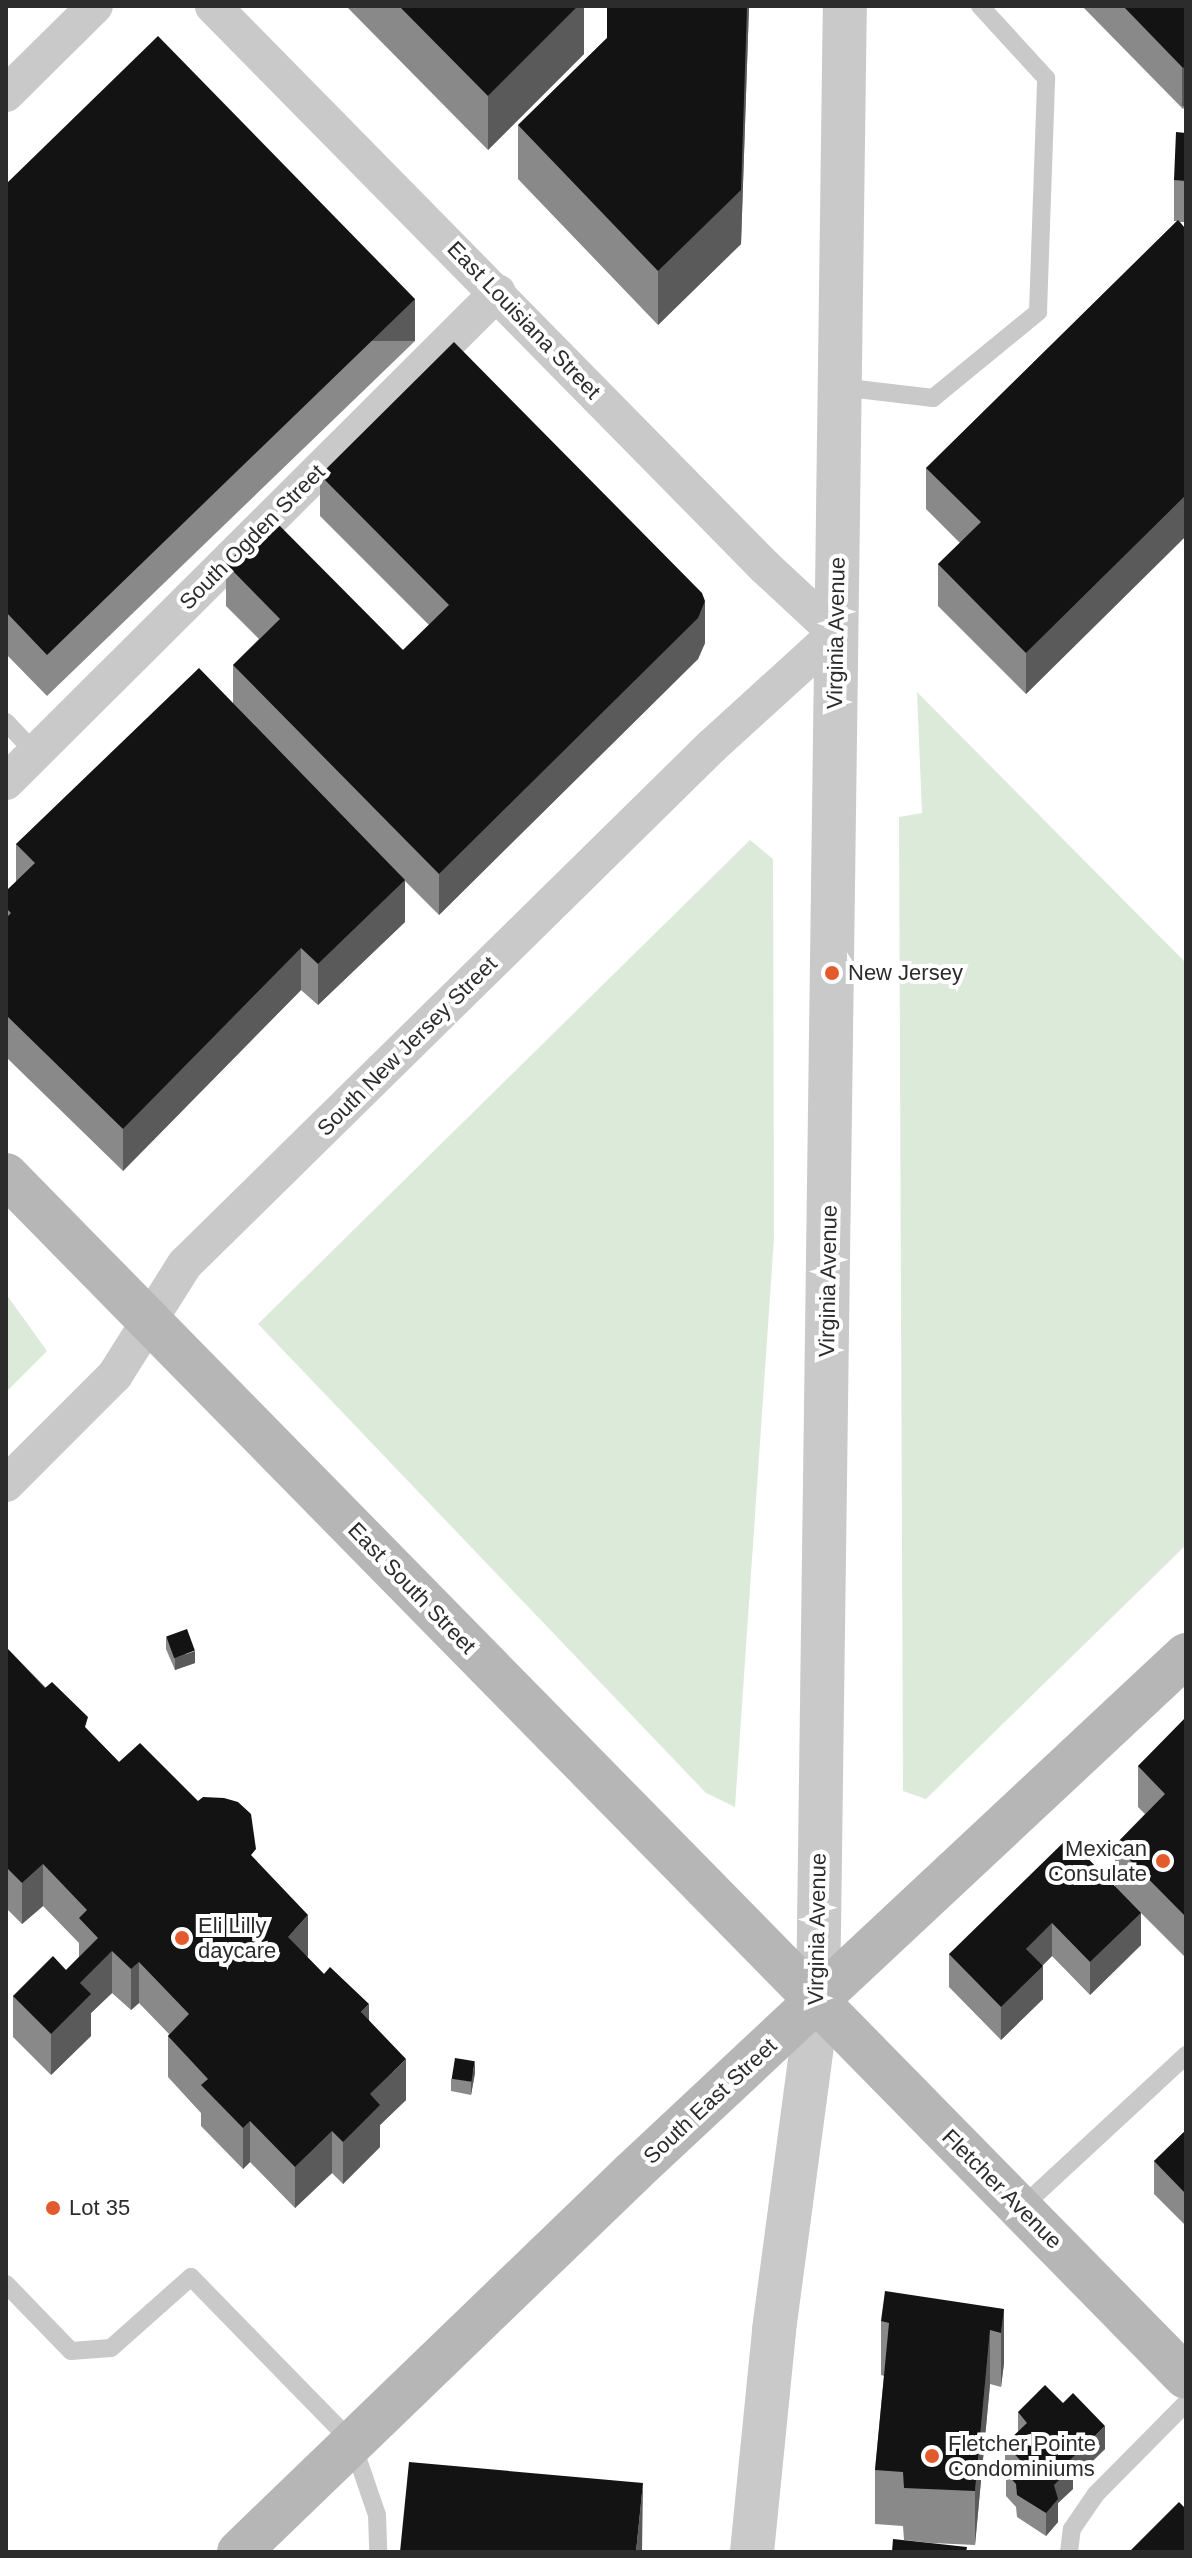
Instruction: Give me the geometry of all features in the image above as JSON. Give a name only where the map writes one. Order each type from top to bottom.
[{"type":"main road","name":"East South Street","points":[[6,1175],[818,2002]]},
{"type":"main road","name":"South East Street","points":[[239,2552],[633,2172],[1186,1655]]},
{"type":"main road","name":"Fletcher Avenue","points":[[818,2002],[1186,2377]]},
{"type":"street","points":[[6,94],[95,6]]},
{"type":"street","name":"East Louisiana Street","points":[[213,6],[498,292],[764,566],[836,633]]},
{"type":"street","name":"Virginia Avenue","points":[[752,2552],[774,2330],[818,2002],[845,6]]},
{"type":"street","name":"South Ogden Street","points":[[6,782],[498,292]]},
{"type":"street","name":"South New Jersey Street","points":[[6,1484],[115,1375],[185,1264],[712,746],[836,633]]},
{"type":"lane","points":[[840,387],[933,398],[1038,312],[1046,78],[980,6]]},
{"type":"lane","points":[[6,722],[35,753]]},
{"type":"lane","points":[[1021,2208],[1186,2055]]},
{"type":"lane","points":[[6,2284],[71,2351],[111,2348],[191,2277],[352,2442],[377,2515],[378,2552]]},
{"type":"lane","points":[[1069,2552],[1072,2529],[1096,2494],[1186,2403]]},
{"type":"green space","points":[[917,692],[1186,963],[1186,1545],[926,1799],[903,1791],[899,817],[922,813]]},
{"type":"green space","points":[[750,840],[773,859],[774,1238],[735,1807],[706,1793],[258,1324]]},
{"type":"green space","points":[[6,1294],[47,1351],[6,1392]]},
{"type":"building","points":[[399,6],[578,6],[488,96]]},
{"type":"building","points":[[607,6],[747,6],[741,190],[658,271],[518,125],[607,38]]},
{"type":"building","points":[[1123,6],[1186,6],[1186,65],[1183,68]]},
{"type":"building","points":[[158,36],[415,299],[47,655],[6,612],[6,184]]},
{"type":"building","points":[[1176,132],[1186,133],[1186,181],[1174,180]]},
{"type":"building","points":[[1178,220],[1184,227],[1186,225],[1186,495],[1026,653],[938,564],[981,522],[926,468]]},
{"type":"building","points":[[454,342],[702,593],[705,601],[698,618],[439,874],[233,665],[280,619],[226,564],[272,518],[403,650],[449,605],[320,475]]},
{"type":"building","points":[[199,668],[405,880],[318,964],[301,948],[123,1129],[6,1015],[6,918],[11,913],[6,908],[6,891],[35,863],[16,844]]},
{"type":"building","points":[[187,1629],[195,1651],[174,1658],[166,1637]]},
{"type":"building","name":"Eli Lilly daycare","points":[[6,1647],[45,1688],[52,1682],[88,1717],[85,1727],[119,1762],[140,1743],[198,1801],[203,1797],[224,1798],[238,1802],[251,1814],[256,1849],[251,1855],[308,1915],[288,1937],[324,1974],[330,1967],[369,2004],[361,2012],[406,2059],[370,2094],[380,2105],[343,2142],[332,2131],[295,2167],[250,2121],[243,2128],[201,2085],[208,2079],[168,2036],[189,2014],[139,1962],[131,1969],[112,1951],[80,1983],[91,1994],[51,2034],[13,1996],[53,1956],[66,1970],[98,1938],[79,1918],[87,1910],[43,1864],[22,1883],[6,1867]]},
{"type":"building","points":[[1185,1718],[1186,1917],[1115,1845],[1165,1794],[1138,1766]]},
{"type":"building","points":[[1068,1838],[1141,1913],[1090,1962],[1052,1923],[1026,1949],[1043,1966],[1001,2007],[949,1954]]},
{"type":"building","points":[[455,2058],[475,2061],[471,2082],[452,2079]]},
{"type":"building","points":[[1186,2130],[1186,2194],[1154,2161]]},
{"type":"building","name":"Fletcher Pointe Condominiums","points":[[885,2291],[1004,2309],[1001,2333],[990,2330],[975,2491],[904,2488],[903,2472],[875,2470],[889,2323],[881,2321]]},
{"type":"building","points":[[1045,2385],[1063,2403],[1073,2393],[1105,2426],[1069,2461],[1073,2466],[1054,2485],[1058,2499],[1046,2513],[1017,2495],[1016,2484],[1006,2473],[1020,2460],[1005,2444],[1027,2423],[1018,2412]]},
{"type":"building","points":[[409,2462],[643,2483],[636,2552],[400,2552]]},
{"type":"building","points":[[1179,2502],[1186,2509],[1186,2552],[1129,2552]]},
{"type":"building","points":[[893,2539],[967,2547],[966,2552],[892,2552]]},
{"type":"place","name":"New Jersey","points":[[832,973]]},
{"type":"place","name":"Mexican Consulate","points":[[1163,1861]]},
{"type":"place","name":"Eli Lilly daycare","points":[[182,1938]]},
{"type":"place","name":"Lot 35","points":[[53,2208]]},
{"type":"place","name":"Fletcher Pointe Condominiums","points":[[932,2456]]}]
